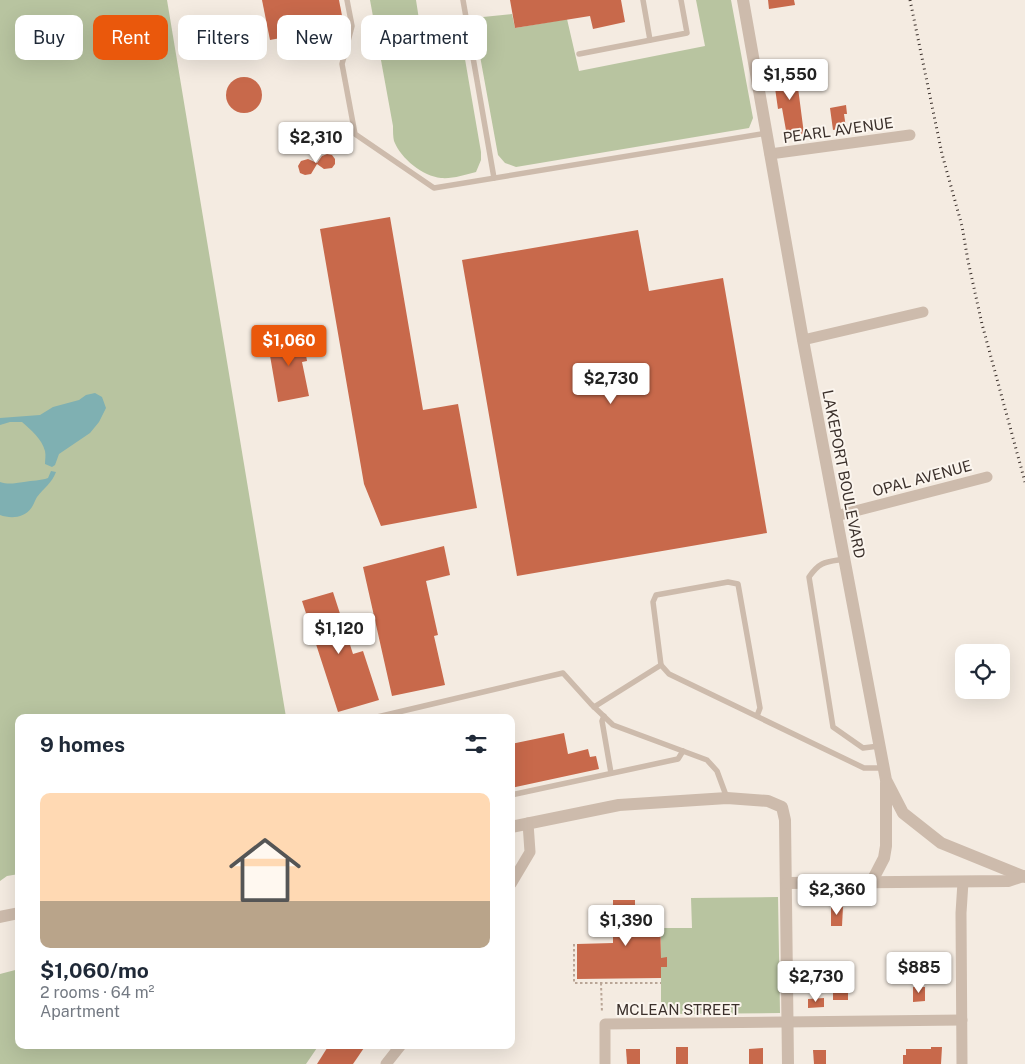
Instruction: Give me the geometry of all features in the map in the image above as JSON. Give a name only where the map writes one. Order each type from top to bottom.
[{"type":"street","name":"LAKEPORT BOULEVARD","points":[[743,0],[803,340],[884,774],[903,813],[941,843],[1024,877]]},
{"type":"street","name":"PEARL AVENUE","points":[[770,154],[910,136]]},
{"type":"street","points":[[803,340],[923,312]]},
{"type":"street","name":"OPAL AVENUE","points":[[836,516],[986,476]]},
{"type":"street","points":[[871,883],[884,858],[886,846],[884,774]]},
{"type":"street","points":[[515,826],[619,806],[727,798],[768,800],[782,807],[786,820],[788,1064]]},
{"type":"street","points":[[515,877],[530,852],[528,823]]},
{"type":"street","points":[[787,883],[1008,881],[1024,877]]},
{"type":"street","points":[[962,1064],[963,882]]},
{"type":"street","points":[[0,917],[15,914]]},
{"type":"street","points":[[603,1019],[605,1064]]},
{"type":"street","name":"MCLEAN STREET","points":[[603,1019],[788,1023],[962,1020]]},
{"type":"street","points":[[386,1064],[399,1049]]},
{"type":"lane","points":[[347,0],[352,26],[342,64],[355,134],[434,188],[767,132]]},
{"type":"lane","points":[[462,0],[494,178]]},
{"type":"lane","points":[[643,0],[650,40]]},
{"type":"lane","points":[[579,54],[687,33],[680,0]]},
{"type":"lane","points":[[844,559],[823,562],[809,577],[833,727],[863,748],[879,746]]},
{"type":"lane","points":[[757,716],[760,708],[738,584],[728,582],[656,596],[653,602],[661,665],[669,674],[864,768],[884,774]]},
{"type":"lane","points":[[594,707],[661,665]]},
{"type":"lane","points":[[390,714],[563,673],[613,725],[707,760],[717,771],[727,798]]},
{"type":"lane","points":[[604,716],[602,721],[611,773]]},
{"type":"lane","points":[[515,794],[678,759],[683,751]]},
{"type":"path","points":[[574,944],[574,983],[661,983]]},
{"type":"path","points":[[601,983],[603,1019]]},
{"type":"green space","points":[[0,0],[167,0],[286,714],[15,714],[15,875],[7,876],[0,881]]},
{"type":"green space","points":[[370,0],[416,0],[418,15],[373,15]]},
{"type":"green space","points":[[696,0],[731,0],[753,118],[749,128],[516,167],[505,163],[498,155],[481,60],[487,60],[487,17],[512,14],[515,28],[567,19],[579,71],[705,46]]},
{"type":"green space","points":[[381,60],[465,60],[481,152],[481,160],[476,172],[450,178],[434,177],[427,174],[413,166],[397,148]]},
{"type":"green space","points":[[778,897],[780,1013],[661,1014],[661,967],[667,967],[667,958],[661,958],[661,928],[692,928],[691,898]]},
{"type":"green space","points":[[15,970],[15,1049],[316,1049],[306,1064],[0,1064],[0,974]]},
{"type":"water","points":[[95,393],[102,397],[106,408],[99,422],[90,433],[59,454],[55,465],[52,467],[45,464],[45,451],[36,435],[22,422],[10,422],[0,425],[0,418],[40,415],[53,407],[79,400],[86,395]]},
{"type":"water","points":[[51,471],[56,472],[29,511],[18,517],[0,515],[0,482],[12,483],[42,480],[48,478]]},
{"type":"building","points":[[262,0],[339,0],[342,15],[277,15],[277,39],[270,40],[267,15],[265,15]]},
{"type":"building","points":[[510,0],[621,0],[625,22],[593,29],[590,16],[515,28]]},
{"type":"building","points":[[768,0],[794,0],[795,5],[769,9]]},
{"type":"building","points":[[800,70],[802,79],[797,80],[804,134],[787,136],[782,108],[778,109],[773,74]]},
{"type":"building","points":[[244,77],[251,78],[257,82],[261,88],[261,102],[257,108],[251,112],[244,113],[237,112],[231,108],[227,102],[226,95],[227,88],[231,82],[237,78]]},
{"type":"building","points":[[846,105],[847,114],[844,114],[846,128],[833,130],[830,108]]},
{"type":"building","points":[[332,155],[335,159],[335,164],[332,168],[324,169],[317,164],[311,174],[305,175],[300,173],[298,166],[301,161],[308,159],[317,163],[322,156]]},
{"type":"building","points":[[390,217],[423,410],[458,404],[477,508],[381,526],[364,484],[320,229]]},
{"type":"building","points":[[638,230],[649,291],[723,278],[767,533],[517,576],[462,260]]},
{"type":"building","points":[[287,333],[298,338],[303,337],[307,361],[302,362],[309,396],[278,402],[268,344],[276,335]]},
{"type":"building","points":[[444,546],[450,575],[426,581],[438,635],[434,636],[445,685],[392,696],[363,567]]},
{"type":"building","points":[[333,592],[353,654],[363,651],[379,700],[338,712],[302,601]]},
{"type":"building","points":[[564,733],[568,754],[588,749],[590,757],[596,756],[599,769],[515,787],[515,743]]},
{"type":"building","points":[[613,900],[635,900],[635,907],[660,907],[661,958],[667,957],[667,967],[661,967],[661,978],[577,979],[577,944],[613,943]]},
{"type":"building","points":[[831,907],[843,907],[842,926],[831,926]]},
{"type":"building","points":[[833,977],[848,977],[848,1000],[833,1000]]},
{"type":"building","points":[[913,987],[925,987],[925,1001],[913,1002]]},
{"type":"building","points":[[824,998],[824,1007],[808,1008],[808,999]]},
{"type":"building","points":[[676,1047],[688,1047],[688,1064],[676,1064]]},
{"type":"building","points":[[931,1047],[942,1047],[941,1064],[903,1064],[903,1055],[906,1055],[906,1049],[931,1049]]},
{"type":"building","points":[[763,1048],[763,1064],[749,1064],[749,1049]]},
{"type":"building","points":[[326,1049],[363,1049],[353,1064],[317,1064]]},
{"type":"building","points":[[626,1049],[640,1049],[640,1064],[627,1064]]},
{"type":"building","points":[[813,1050],[826,1050],[826,1064],[814,1064]]},
{"type":"railway","points":[[910,0],[942,154],[962,226],[982,324],[1025,482]]}]
